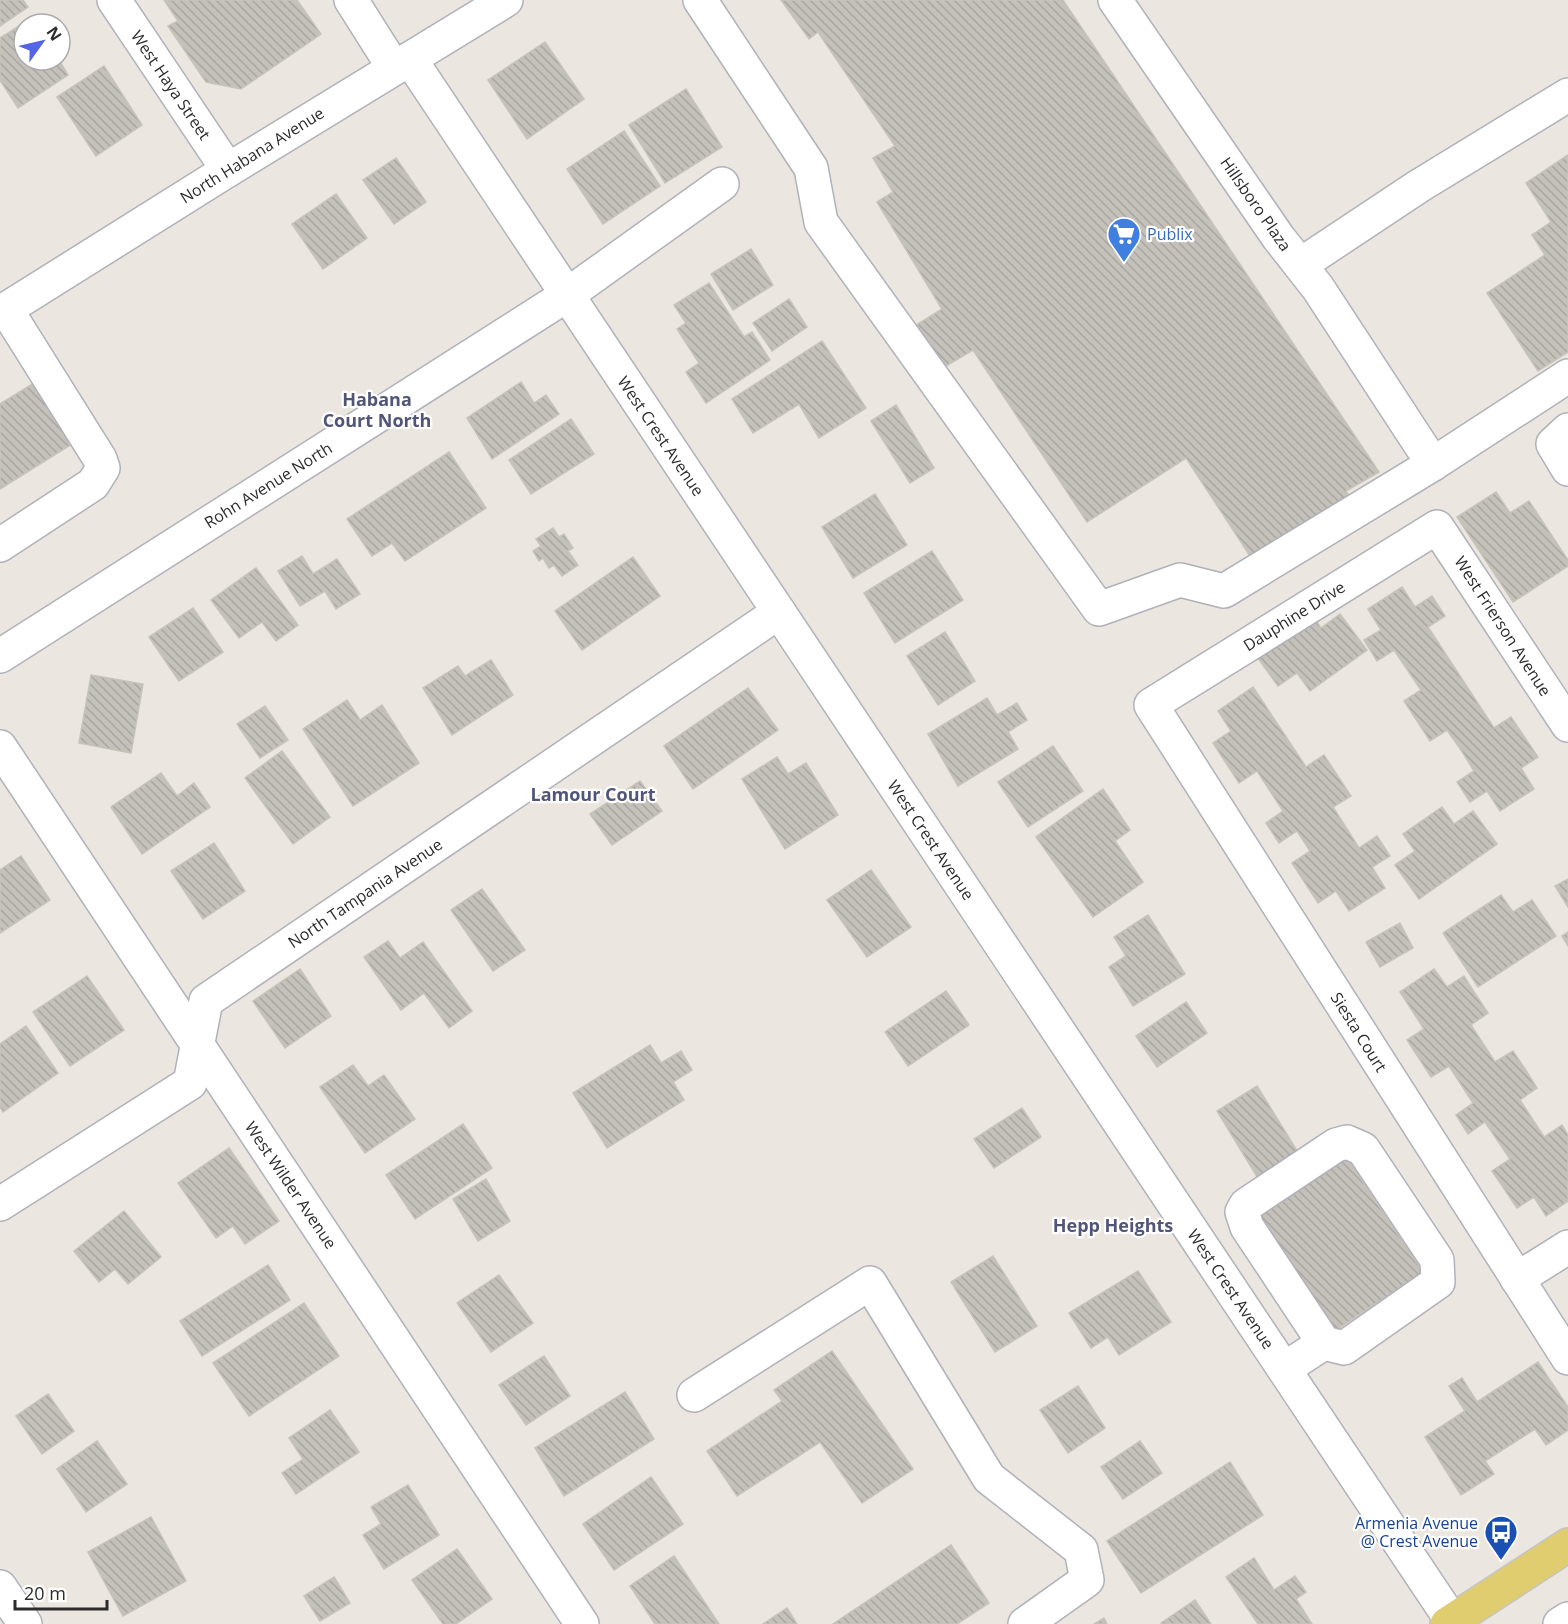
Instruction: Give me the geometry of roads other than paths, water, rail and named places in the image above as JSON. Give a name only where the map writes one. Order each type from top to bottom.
[{"type":"main road","points":[[1451,1623],[1568,1545]]},
{"type":"street","name":"West Haya Street","points":[[114,0],[228,170]]},
{"type":"street","name":"West Crest Avenue","points":[[351,0],[402,64],[567,295],[1451,1623]]},
{"type":"street","points":[[700,0],[811,168],[820,222],[1099,609],[1180,580],[1224,591],[1433,464],[1568,376]]},
{"type":"street","name":"Hillsboro Plaza","points":[[1114,0],[1278,237],[1300,265],[1419,186],[1568,95]]},
{"type":"street","name":"North Habana Avenue","points":[[3,311],[498,2]]},
{"type":"street","name":"Rohn Avenue North","points":[[0,656],[567,295],[722,184]]},
{"type":"street","points":[[1300,265],[1318,288],[1433,464]]},
{"type":"street","points":[[0,545],[93,484],[102,468],[100,459],[3,311]]},
{"type":"street","points":[[1568,430],[1553,444],[1568,469]]},
{"type":"street","name":"Dauphine Drive","points":[[1151,705],[1437,527]]},
{"type":"street","name":"West Frierson Avenue","points":[[1437,527],[1568,725]]},
{"type":"street","name":"North Tampania Avenue","points":[[0,1204],[190,1083],[206,1001],[779,612]]},
{"type":"street","name":"Siesta Court","points":[[1151,705],[1568,1358]]},
{"type":"street","name":"West Wilder Avenue","points":[[5,764],[197,1044],[582,1624]]},
{"type":"street","points":[[1284,1369],[1324,1344],[1344,1347],[1438,1282],[1437,1260],[1363,1149],[1347,1142],[1336,1145],[1246,1205],[1242,1212],[1247,1227],[1324,1344]]},
{"type":"street","points":[[1517,1279],[1568,1246]]},
{"type":"street","points":[[694,1395],[870,1283],[989,1478],[1081,1550],[1087,1580],[1025,1624]]},
{"type":"street","points":[[0,1587],[25,1624]]},
{"type":"street","points":[[1560,1624],[1568,1619]]},
{"type":"place","name":"Publix","points":[[1124,263]]},
{"type":"place","name":"Armenia Avenue @ Crest Avenue","points":[[1501,1561]]},
{"type":"district","name":"Habana Court North","points":[[377,409]]},
{"type":"district","name":"Lamour Court","points":[[593,794]]},
{"type":"district","name":"Hepp Heights","points":[[1113,1225]]}]
